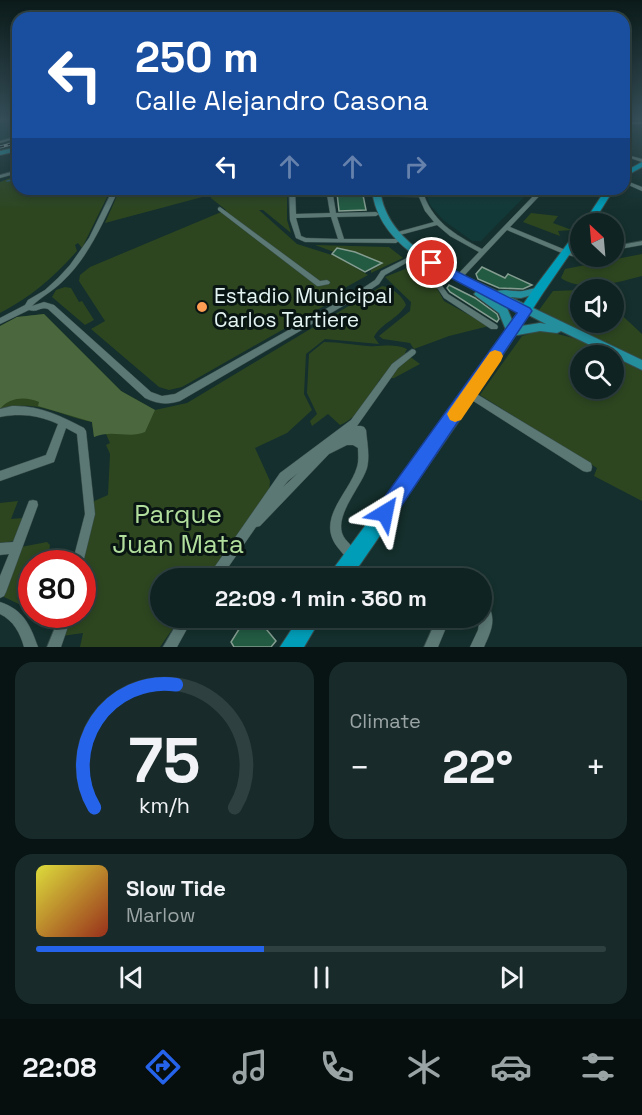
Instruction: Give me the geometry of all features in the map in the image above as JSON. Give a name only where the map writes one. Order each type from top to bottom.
[{"type":"highway","points":[[594,213],[606,195]]},
{"type":"highway","points":[[346,568],[470,394],[539,290],[570,252]]},
{"type":"highway","points":[[291,647],[304,628]]},
{"type":"main road","points":[[374,195],[376,214],[396,238],[416,256],[437,272],[479,294],[526,311]]},
{"type":"main road","points":[[375,195],[380,211],[396,238]]},
{"type":"main road","points":[[416,256],[570,331]]},
{"type":"main road","points":[[459,277],[506,295],[521,296],[539,290]]},
{"type":"main road","points":[[479,294],[503,312],[512,332],[540,327],[570,331]]},
{"type":"main road","points":[[574,333],[642,365]]},
{"type":"street","points":[[0,321],[28,307],[34,309],[43,302],[87,249],[113,195]]},
{"type":"street","points":[[292,195],[295,233],[305,240],[342,241],[396,238],[438,223]]},
{"type":"street","points":[[330,195],[342,241]]},
{"type":"street","points":[[421,195],[427,211],[438,223],[483,252]]},
{"type":"street","points":[[459,277],[537,195]]},
{"type":"street","points":[[220,209],[319,284],[327,282]]},
{"type":"street","points":[[293,216],[376,214]]},
{"type":"street","points":[[506,228],[570,249]]},
{"type":"street","points":[[624,246],[642,243]]},
{"type":"street","points":[[43,302],[148,395],[160,400],[177,398],[365,290],[377,282],[383,273],[416,256]]},
{"type":"street","points":[[437,272],[436,283],[447,296],[494,327]]},
{"type":"street","points":[[221,568],[284,477],[354,423],[395,366],[412,352]]},
{"type":"street","points":[[470,394],[587,467]]},
{"type":"street","points":[[0,413],[27,409],[51,414],[81,431],[90,514],[81,550]]},
{"type":"street","points":[[354,557],[339,540],[336,529],[338,515],[345,499],[362,470],[361,430],[364,411]]},
{"type":"street","points":[[0,476],[51,459],[63,422]]},
{"type":"street","points":[[337,435],[361,430]]},
{"type":"street","points":[[241,539],[322,455],[338,444],[354,440],[362,445]]},
{"type":"street","points":[[284,477],[292,486]]},
{"type":"street","points":[[0,592],[33,506]]},
{"type":"street","points":[[0,549],[16,546]]},
{"type":"street","points":[[0,608],[12,613],[21,623],[31,647]]},
{"type":"street","points":[[54,647],[61,628]]},
{"type":"street","points":[[170,647],[181,628]]},
{"type":"street","points":[[432,646],[440,628]]},
{"type":"street","points":[[477,647],[486,628]]},
{"type":"shaded area","points":[[427,195],[526,195],[481,241],[472,241],[443,220],[430,205]]},
{"type":"green space","points":[[12,177],[12,195],[108,195],[82,248],[78,243],[75,245],[77,251],[59,270],[32,293],[0,313],[0,182]]},
{"type":"green space","points":[[117,195],[206,196],[105,223]]},
{"type":"green space","name":"Estadio Municipal Carlos Tartiere","points":[[211,195],[287,195],[287,220],[291,233],[263,210],[259,210],[297,244],[335,256],[368,275],[341,290],[338,288],[333,291],[340,297],[182,387],[169,390],[159,387],[91,329],[105,321],[79,281],[80,275],[90,267],[226,210],[211,198]]},
{"type":"green space","points":[[531,213],[558,216],[553,223],[570,230],[558,231],[560,236],[523,222]]},
{"type":"green space","points":[[315,245],[389,247],[403,258],[371,273],[371,270],[382,264],[355,252],[334,252]]},
{"type":"green space","points":[[642,254],[642,276],[624,280],[570,279],[570,282],[561,278],[565,269],[575,267],[624,267],[624,258]]},
{"type":"green space","points":[[415,265],[429,274],[444,301],[489,326],[449,336],[414,349],[410,343],[383,339],[379,336],[410,311],[411,302],[385,277]]},
{"type":"green space","name":"Parque Juan Mata","points":[[382,286],[396,292],[406,305],[377,332],[374,337],[379,344],[325,339],[306,354],[304,394],[312,410],[287,433],[255,448],[270,481],[269,495],[217,568],[150,568],[150,628],[173,628],[160,647],[80,647],[83,633],[62,636],[65,628],[96,628],[96,550],[84,550],[92,502],[108,495],[110,454],[106,445],[110,443],[105,432],[94,437],[92,422],[37,407],[13,406],[0,409],[0,326],[17,317],[44,314],[121,391],[155,410],[187,403]]},
{"type":"green space","points":[[71,288],[94,320],[85,325],[52,297],[56,290]]},
{"type":"green space","points":[[570,290],[570,325],[539,310],[553,291]]},
{"type":"green space","points":[[44,314],[121,391],[155,410],[145,432],[133,435],[107,434],[94,437],[92,422],[38,406],[39,402],[29,399],[13,400],[0,409],[0,326],[17,317]]},
{"type":"green space","points":[[624,317],[642,334],[642,360],[624,351],[624,345],[611,345],[586,333],[624,333]]},
{"type":"green space","points":[[542,330],[577,339],[589,345],[570,345],[570,399],[624,399],[624,362],[642,371],[642,501],[594,476],[597,468],[480,395],[522,336]]},
{"type":"green space","points":[[324,342],[402,347],[407,349],[405,353],[420,364],[394,378],[380,379],[363,405],[347,422],[340,425],[328,414],[312,426],[310,421],[317,414],[307,393],[309,354]]},
{"type":"green space","points":[[18,501],[11,519],[23,518],[14,541],[0,543],[0,503]]},
{"type":"green space","points":[[47,542],[50,545],[49,550],[20,550],[21,547]]},
{"type":"green space","points":[[18,556],[18,604],[4,597]]},
{"type":"building","points":[[337,195],[363,195],[366,210],[339,211]]},
{"type":"building","points":[[337,248],[355,252],[382,263],[365,272],[332,254]]},
{"type":"building","points":[[482,267],[505,278],[508,274],[532,285],[523,289],[499,288],[478,279],[476,274]]},
{"type":"building","points":[[449,285],[475,298],[497,314],[499,319],[497,322],[450,292],[447,288]]},
{"type":"building","points":[[240,628],[265,628],[276,641],[271,647],[234,647],[231,642]]},
{"type":"waterway","points":[[7,181],[12,180]]},
{"type":"slow traffic","points":[[455,414],[495,356]]},
{"type":"place","name":"Estadio Municipal Carlos Tartiere","points":[[202,307]]},
{"type":"route","points":[[385,513],[526,311],[432,263]]}]
